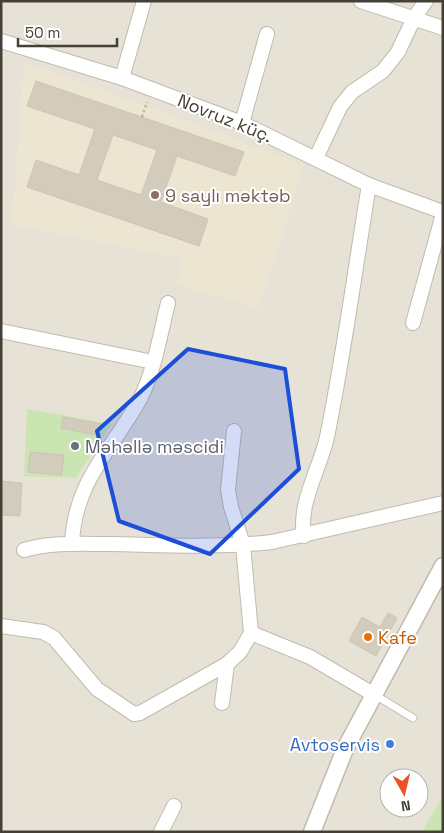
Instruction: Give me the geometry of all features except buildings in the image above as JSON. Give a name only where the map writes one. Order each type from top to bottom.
[{"type":"street","points":[[122,78],[144,1]]},
{"type":"street","points":[[362,1],[443,28]]},
{"type":"street","points":[[316,158],[340,107],[352,92],[383,70],[398,52],[414,18],[426,1]]},
{"type":"street","points":[[242,123],[267,34]]},
{"type":"street","name":"Novruz küç.","points":[[1,41],[122,78],[242,123],[369,185],[443,213]]},
{"type":"street","points":[[304,536],[302,525],[305,509],[326,440],[369,185]]},
{"type":"street","points":[[413,323],[443,213]]},
{"type":"street","points":[[72,543],[84,486],[140,398],[153,362],[168,303]]},
{"type":"street","points":[[1,331],[153,362]]},
{"type":"street","points":[[1,626],[43,632],[54,638],[97,689],[134,714],[140,713],[227,664],[240,652],[251,633],[243,545],[231,507],[228,490],[234,431]]},
{"type":"street","points":[[24,550],[40,545],[72,543],[243,545],[304,536],[443,503]]},
{"type":"street","points":[[312,832],[345,749],[443,566]]},
{"type":"street","points":[[251,633],[310,657],[373,694]]},
{"type":"street","points":[[222,702],[227,664]]},
{"type":"street","points":[[161,832],[174,806]]},
{"type":"lane","points":[[373,694],[413,718]]},
{"type":"highlighted area","points":[[188,349],[285,369],[299,469],[210,554],[119,521],[97,431]]},
{"type":"shaded area","points":[[1,1],[443,1],[443,797],[421,832],[1,832]]},
{"type":"shaded area","name":"9 saylı məktəb","points":[[24,62],[207,128],[304,166],[259,308],[176,285],[182,259],[12,224]]},
{"type":"green space","points":[[27,409],[112,424],[76,478],[24,476]]},
{"type":"green space","points":[[443,797],[443,832],[421,832]]},
{"type":"place","name":"9 saylı məktəb","points":[[155,195]]},
{"type":"place","name":"Məhəllə məscidi","points":[[75,446]]},
{"type":"place","name":"Kafe","points":[[368,637]]},
{"type":"place","name":"Avtoservis","points":[[390,744]]}]
